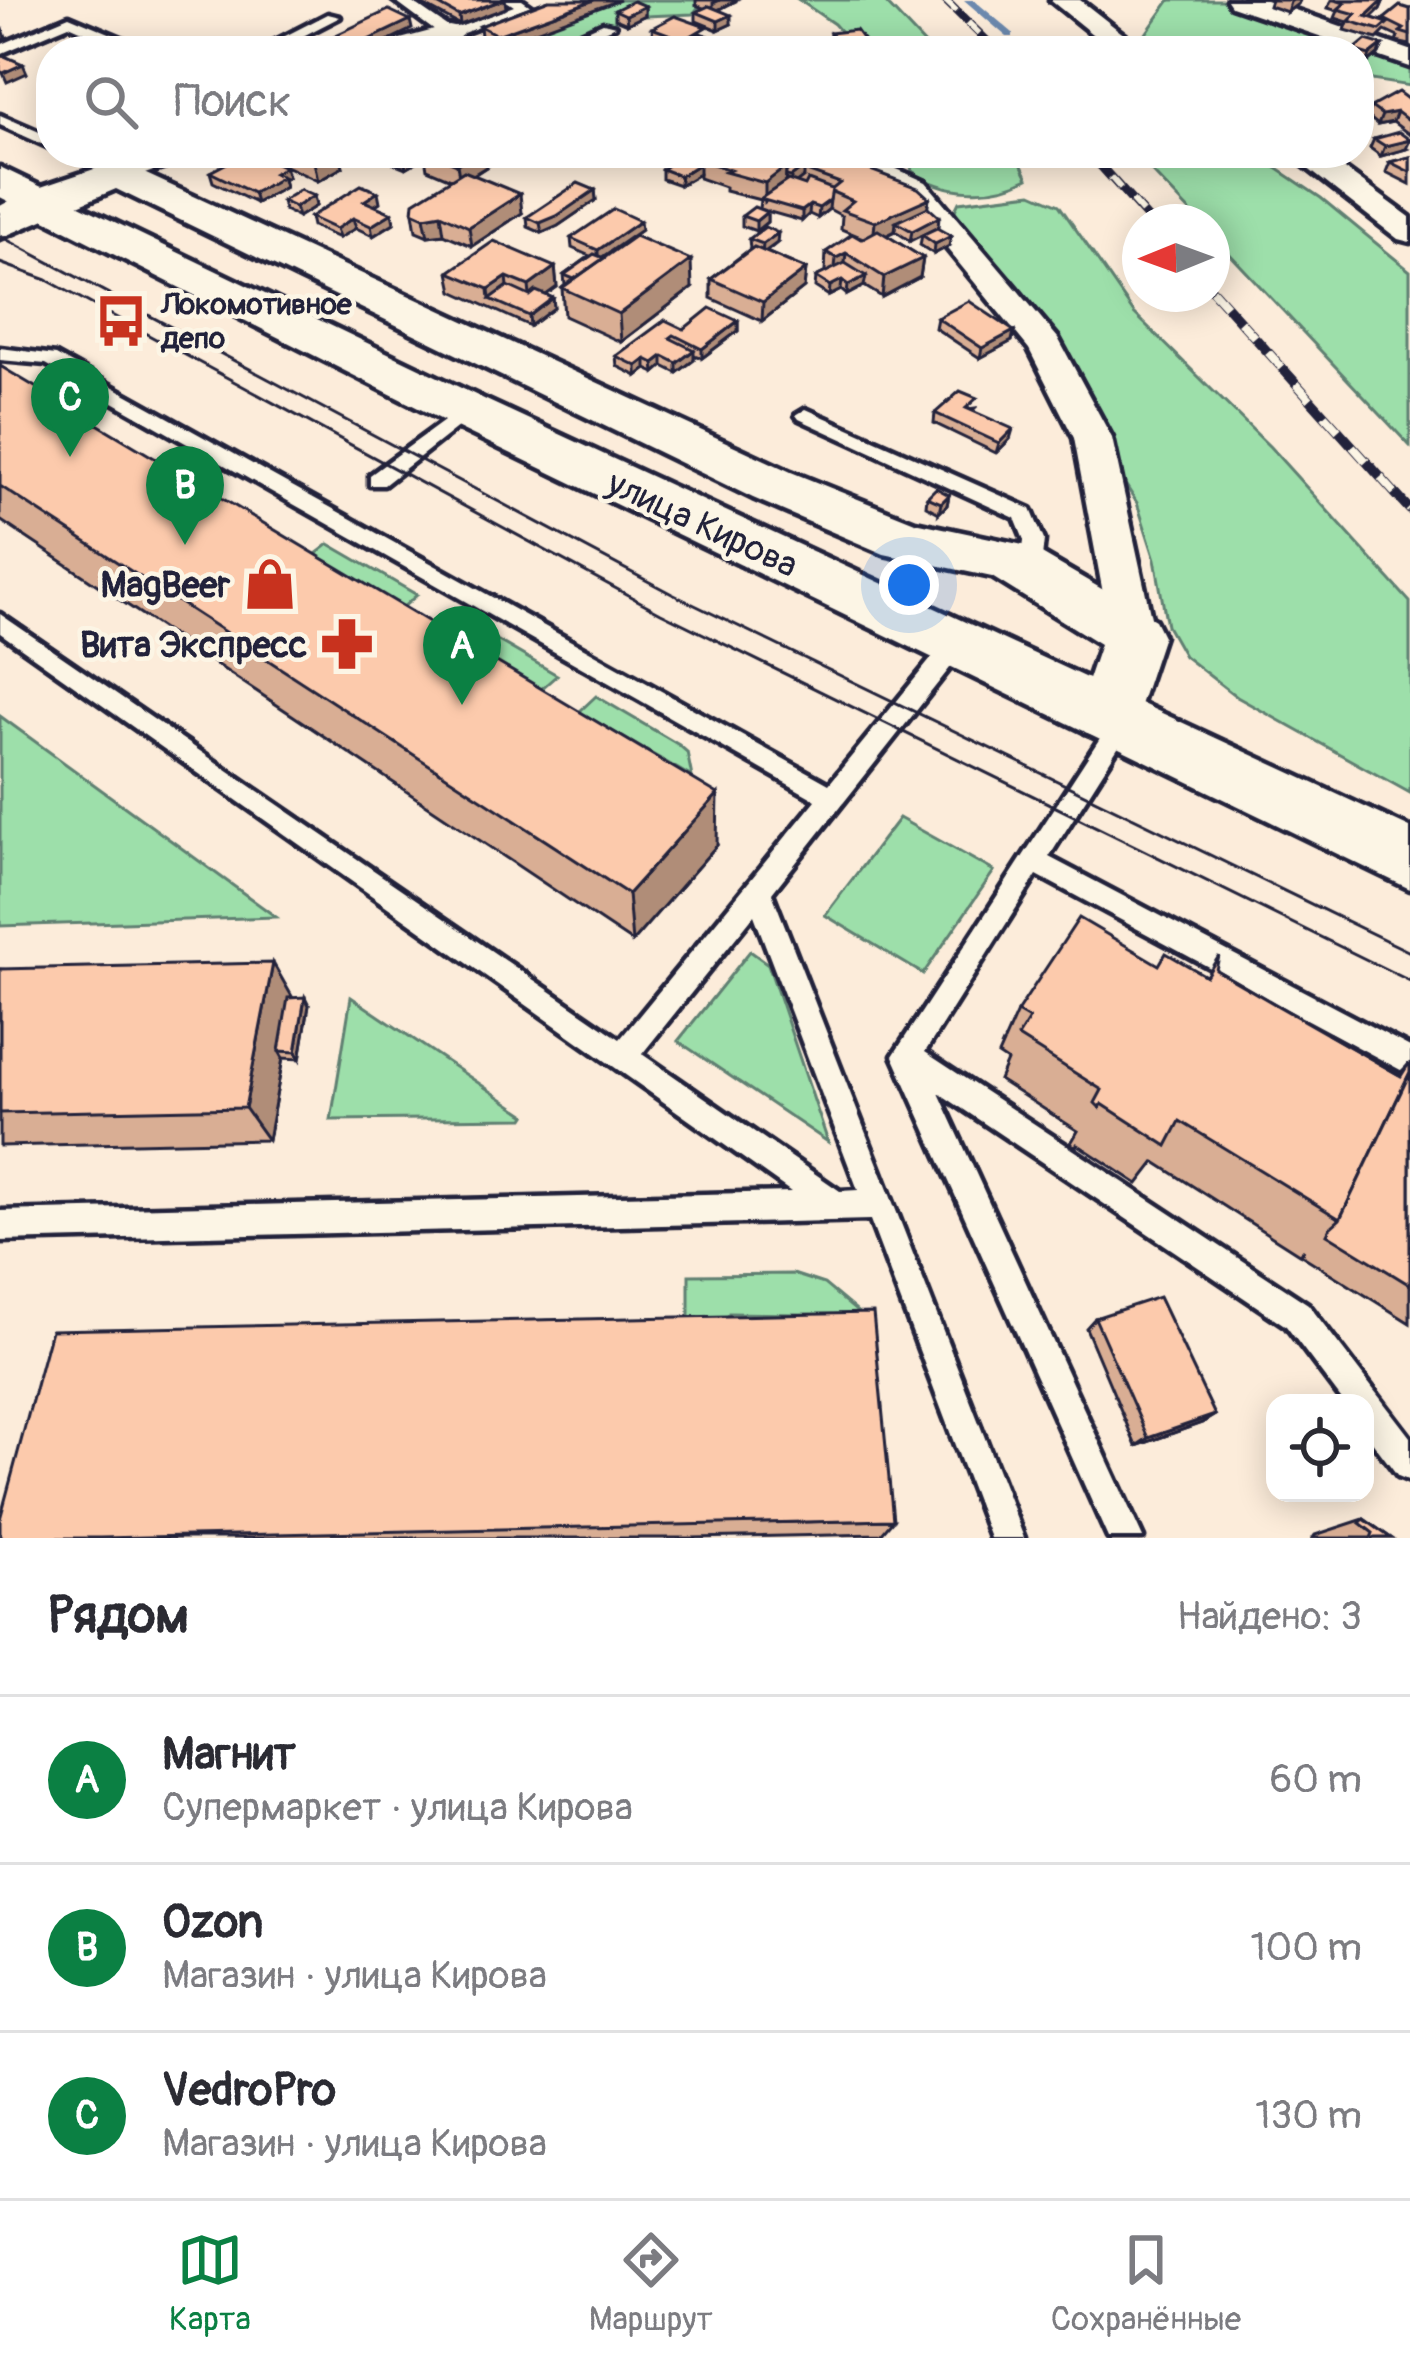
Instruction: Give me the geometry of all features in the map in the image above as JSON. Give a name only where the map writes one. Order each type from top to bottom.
[{"type":"street","points":[[1063,0],[1111,36]]},
{"type":"street","points":[[1240,0],[1346,36]]},
{"type":"street","points":[[1374,46],[1410,58]]},
{"type":"street","points":[[0,224],[42,202],[89,168]]},
{"type":"street","points":[[103,168],[772,485],[904,540],[1008,560],[1133,636]]},
{"type":"street","points":[[869,168],[915,189],[1045,346],[1094,438],[1133,636],[1116,718]]},
{"type":"street","points":[[1323,168],[1410,232]]},
{"type":"street","name":"улица Кирова","points":[[0,180],[466,411],[1410,860]]},
{"type":"street","points":[[892,612],[904,540]]},
{"type":"lane","points":[[400,0],[444,36],[519,3],[543,0]]},
{"type":"lane","points":[[293,36],[333,16]]},
{"type":"lane","points":[[0,50],[69,20],[106,36]]},
{"type":"lane","points":[[584,36],[608,26]]},
{"type":"lane","points":[[0,119],[36,136]]},
{"type":"lane","points":[[0,354],[50,359],[833,798]]},
{"type":"lane","points":[[376,480],[466,411]]},
{"type":"lane","points":[[806,415],[1024,514],[1034,540],[1032,571]]},
{"type":"lane","points":[[0,622],[836,1206]]},
{"type":"lane","points":[[623,1057],[957,643]]},
{"type":"lane","points":[[907,1056],[1034,861],[1116,718]]},
{"type":"lane","points":[[1034,861],[1410,1062]]},
{"type":"lane","points":[[758,891],[1007,1538]]},
{"type":"lane","points":[[907,1056],[1297,1315],[1356,1394]]},
{"type":"lane","points":[[907,1056],[1126,1538]]},
{"type":"lane","points":[[0,1226],[879,1205]]},
{"type":"lane","points":[[1374,1417],[1410,1464]]},
{"type":"green space","points":[[575,0],[704,0],[693,14],[621,17],[590,36],[488,36]]},
{"type":"green space","points":[[799,0],[883,0],[917,36],[845,36]]},
{"type":"green space","points":[[1170,0],[1232,0],[1331,36],[1146,36]]},
{"type":"green space","points":[[1374,52],[1410,65],[1410,86],[1374,80]]},
{"type":"green space","points":[[1023,168],[1028,178],[1000,188],[969,191],[939,185],[912,171]]},
{"type":"green space","points":[[1148,168],[1276,168],[1410,271],[1410,446],[1230,254],[1230,204],[1183,204]]},
{"type":"green space","points":[[1032,193],[1059,205],[1122,296],[1122,312],[1133,312],[1270,447],[1410,602],[1410,793],[1237,697],[1184,656],[1167,626],[1155,559],[1137,503],[961,225],[955,210],[959,202]]},
{"type":"green space","points":[[329,544],[417,595],[401,609],[312,557]]},
{"type":"green space","points":[[457,617],[557,675],[540,690],[441,631]]},
{"type":"green space","points":[[596,696],[679,745],[687,752],[692,777],[579,712]]},
{"type":"green space","points":[[0,716],[276,917],[0,926]]},
{"type":"green space","points":[[899,818],[994,871],[923,974],[825,915]]},
{"type":"green space","points":[[750,951],[768,964],[828,1142],[678,1041]]},
{"type":"green space","points":[[351,997],[526,1115],[524,1118],[331,1120]]},
{"type":"green space","points":[[793,1274],[824,1284],[861,1315],[729,1313],[728,1319],[689,1320],[689,1275]]},
{"type":"building","points":[[430,0],[502,0],[459,16]]},
{"type":"building","points":[[549,0],[594,0],[497,35],[480,26]]},
{"type":"building","points":[[1335,0],[1383,0],[1366,16],[1388,23],[1380,30],[1349,21],[1356,14],[1338,9],[1345,3]]},
{"type":"building","points":[[633,1],[645,6],[626,15],[615,10]]},
{"type":"building","points":[[709,6],[731,15],[718,21],[696,12]]},
{"type":"building","points":[[1400,6],[1410,9],[1410,35],[1384,19]]},
{"type":"building","points":[[389,10],[410,20],[376,36],[334,36]]},
{"type":"building","points":[[675,16],[706,27],[691,36],[652,28]]},
{"type":"building","points":[[856,30],[860,36],[832,36],[830,33]]},
{"type":"building","points":[[0,54],[23,64],[3,73]]},
{"type":"building","points":[[1398,92],[1410,101],[1410,122],[1397,112],[1382,115],[1374,105]]},
{"type":"building","points":[[1399,132],[1410,140],[1385,146],[1374,139]]},
{"type":"building","points":[[1410,157],[1410,172],[1390,162]]},
{"type":"building","points":[[283,168],[274,173],[283,177],[253,193],[210,172]]},
{"type":"building","points":[[663,168],[693,168],[680,176]]},
{"type":"building","points":[[724,168],[785,168],[765,183],[725,172],[730,170]]},
{"type":"building","points":[[865,168],[918,188],[929,198],[875,222],[842,210],[853,201],[830,191],[840,183],[804,170]]},
{"type":"building","points":[[464,171],[520,194],[469,227],[441,214],[424,217],[413,212],[414,202]]},
{"type":"building","points":[[788,180],[805,186],[808,180],[832,189],[830,200],[802,211],[760,199]]},
{"type":"building","points":[[578,183],[595,190],[540,223],[527,217]]},
{"type":"building","points":[[361,185],[378,192],[364,201],[392,213],[371,226],[353,218],[336,229],[310,217]]},
{"type":"building","points":[[300,190],[314,196],[295,207],[282,201]]},
{"type":"building","points":[[754,207],[767,212],[756,221],[742,216]]},
{"type":"building","points":[[928,207],[939,217],[912,231],[896,222]]},
{"type":"building","points":[[614,209],[640,221],[598,250],[571,238]]},
{"type":"building","points":[[765,227],[778,233],[763,244],[749,239]]},
{"type":"building","points":[[937,228],[951,236],[935,244],[922,235]]},
{"type":"building","points":[[878,230],[923,258],[884,277],[846,253],[836,258],[826,252],[852,234],[861,239]]},
{"type":"building","points":[[635,236],[691,260],[619,314],[562,288]]},
{"type":"building","points":[[494,241],[555,267],[529,286],[507,277],[489,289],[449,272]]},
{"type":"building","points":[[754,247],[806,269],[763,302],[711,279]]},
{"type":"building","points":[[594,254],[604,258],[574,279],[564,275]]},
{"type":"building","points":[[845,263],[866,276],[848,285],[842,280],[830,286],[816,277]]},
{"type":"building","points":[[508,286],[530,296],[536,291],[553,298],[529,316],[490,299]]},
{"type":"building","points":[[969,301],[1014,331],[982,348],[937,318]]},
{"type":"building","points":[[710,308],[738,321],[702,349],[674,335],[670,338],[694,350],[677,363],[663,356],[637,366],[616,356],[665,320],[684,329]]},
{"type":"building","points":[[0,366],[718,794],[628,894],[0,486]]},
{"type":"building","points":[[960,391],[977,398],[966,408],[1013,429],[999,443],[935,413]]},
{"type":"building","points":[[936,488],[949,495],[941,503],[927,497]]},
{"type":"building","points":[[1079,918],[1159,965],[1166,953],[1206,976],[1219,956],[1216,970],[1278,1006],[1401,1076],[1410,1066],[1340,1219],[1180,1121],[1167,1146],[1102,1104],[1100,1108],[1095,1103],[1102,1090],[1018,1037],[1029,1019],[1017,1012]]},
{"type":"building","points":[[273,963],[245,1108],[0,1113],[0,969]]},
{"type":"building","points":[[305,997],[296,1052],[279,1051],[288,998]]},
{"type":"building","points":[[1330,1034],[1400,1073],[1398,1074]]},
{"type":"building","points":[[1408,1077],[1410,1285],[1327,1234],[1340,1219]]},
{"type":"building","points":[[1159,1297],[1215,1415],[1148,1438],[1095,1318]]},
{"type":"building","points":[[873,1313],[893,1520],[0,1538],[0,1519],[51,1330]]},
{"type":"building","points":[[1364,1519],[1391,1538],[1371,1538],[1373,1533],[1360,1523]]},
{"type":"waterway","points":[[969,0],[1010,35]]},
{"type":"tram line","points":[[0,236],[672,594],[1410,952]]},
{"type":"tram line","points":[[0,263],[47,280],[661,613],[1410,981]]},
{"type":"railway","points":[[945,0],[982,36]]},
{"type":"railway","points":[[1102,168],[1135,204]]},
{"type":"railway","points":[[1230,310],[1410,510]]},
{"type":"place","name":"Локомотивное депо","points":[[121,321]]},
{"type":"place","name":"VedroPro","points":[[70,457]]},
{"type":"place","name":"Ozon","points":[[185,545]]},
{"type":"place","name":"MagBeer","points":[[270,584]]},
{"type":"place","name":"Вита Экспресс","points":[[347,644]]},
{"type":"place","name":"Магнит","points":[[462,705]]}]
